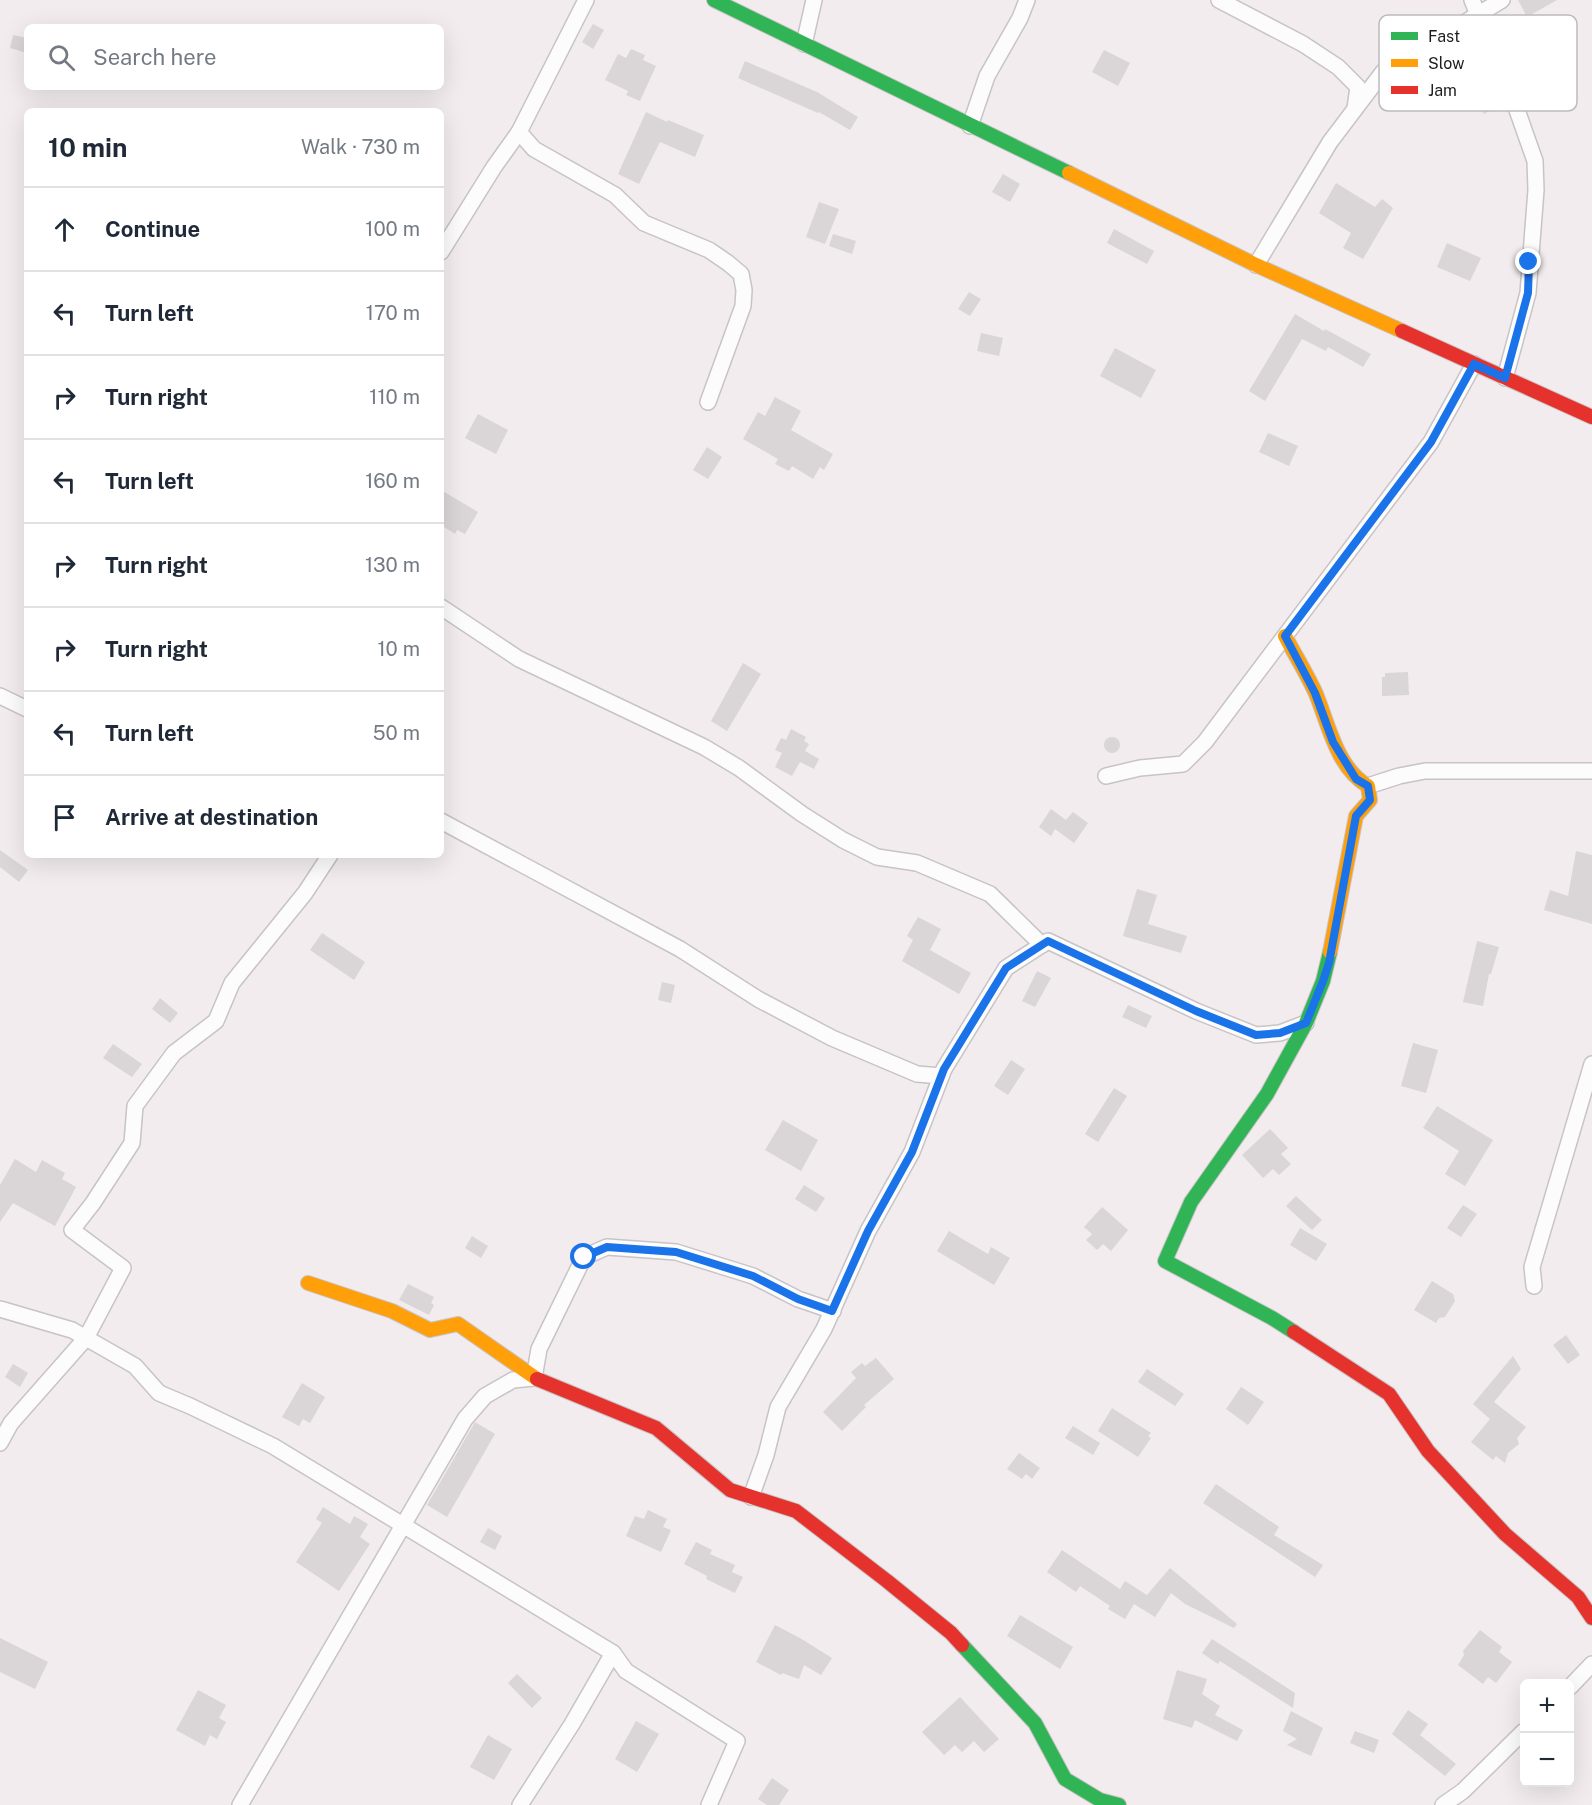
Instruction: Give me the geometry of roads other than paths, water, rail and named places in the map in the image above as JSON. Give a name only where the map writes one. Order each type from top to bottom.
[{"type":"street","points":[[444,247],[519,132],[585,0]]},
{"type":"street","points":[[714,0],[1256,265],[1592,417]]},
{"type":"street","points":[[804,44],[814,0]]},
{"type":"street","points":[[970,126],[987,76],[1020,18],[1027,0]]},
{"type":"street","points":[[1219,0],[1303,44],[1338,67],[1358,87],[1355,108]]},
{"type":"street","points":[[1472,0],[1478,15],[1502,0]]},
{"type":"street","points":[[1256,265],[1330,142],[1379,77]]},
{"type":"street","points":[[1505,378],[1528,293],[1536,190],[1535,161],[1517,111]]},
{"type":"street","points":[[519,132],[534,149],[615,195],[645,223],[709,250],[741,274],[744,290],[743,306],[708,402]]},
{"type":"street","points":[[1106,776],[1140,768],[1183,764],[1205,742],[1431,442],[1474,364]]},
{"type":"street","points":[[444,609],[519,659],[704,747],[739,768],[802,814],[843,840],[877,857],[917,863],[990,894],[1042,945]]},
{"type":"street","points":[[1285,636],[1315,693],[1333,742],[1356,779],[1368,786],[1425,771],[1592,771]]},
{"type":"street","points":[[0,696],[24,708]]},
{"type":"street","points":[[1368,786],[1370,800],[1356,816],[1329,963],[1306,1023],[1267,1094],[1191,1202],[1165,1261],[1272,1318],[1389,1394],[1428,1451],[1505,1534],[1578,1597],[1592,1618]]},
{"type":"street","points":[[444,823],[680,949],[758,999],[823,1033],[917,1074],[941,1076]]},
{"type":"street","points":[[0,1443],[11,1423],[86,1338],[123,1268],[72,1230],[93,1203],[132,1143],[135,1106],[174,1053],[216,1021],[232,983],[304,893],[328,858]]},
{"type":"street","points":[[751,1497],[766,1455],[778,1407],[825,1329],[868,1231],[912,1152],[941,1076],[1006,968],[1048,941],[1196,1011],[1256,1035],[1280,1033],[1306,1023]]},
{"type":"street","points":[[1534,1286],[1532,1267],[1592,1064]]},
{"type":"street","points":[[534,1378],[539,1349],[584,1257],[607,1247],[676,1252],[753,1276],[798,1299],[832,1311]]},
{"type":"street","points":[[308,1283],[392,1311],[430,1330],[458,1324],[534,1378],[656,1428],[730,1490],[796,1512],[951,1633],[1035,1723],[1065,1779],[1100,1800],[1119,1805]]},
{"type":"street","points":[[0,1310],[72,1330],[135,1366],[159,1393],[273,1446],[613,1653],[626,1671],[737,1741],[709,1805]]},
{"type":"street","points":[[240,1805],[465,1419],[485,1396],[513,1380],[534,1378]]},
{"type":"street","points":[[520,1805],[572,1724],[613,1653]]},
{"type":"street","points":[[1574,1681],[1592,1664]]},
{"type":"street","points":[[1443,1805],[1467,1798],[1522,1733]]}]
